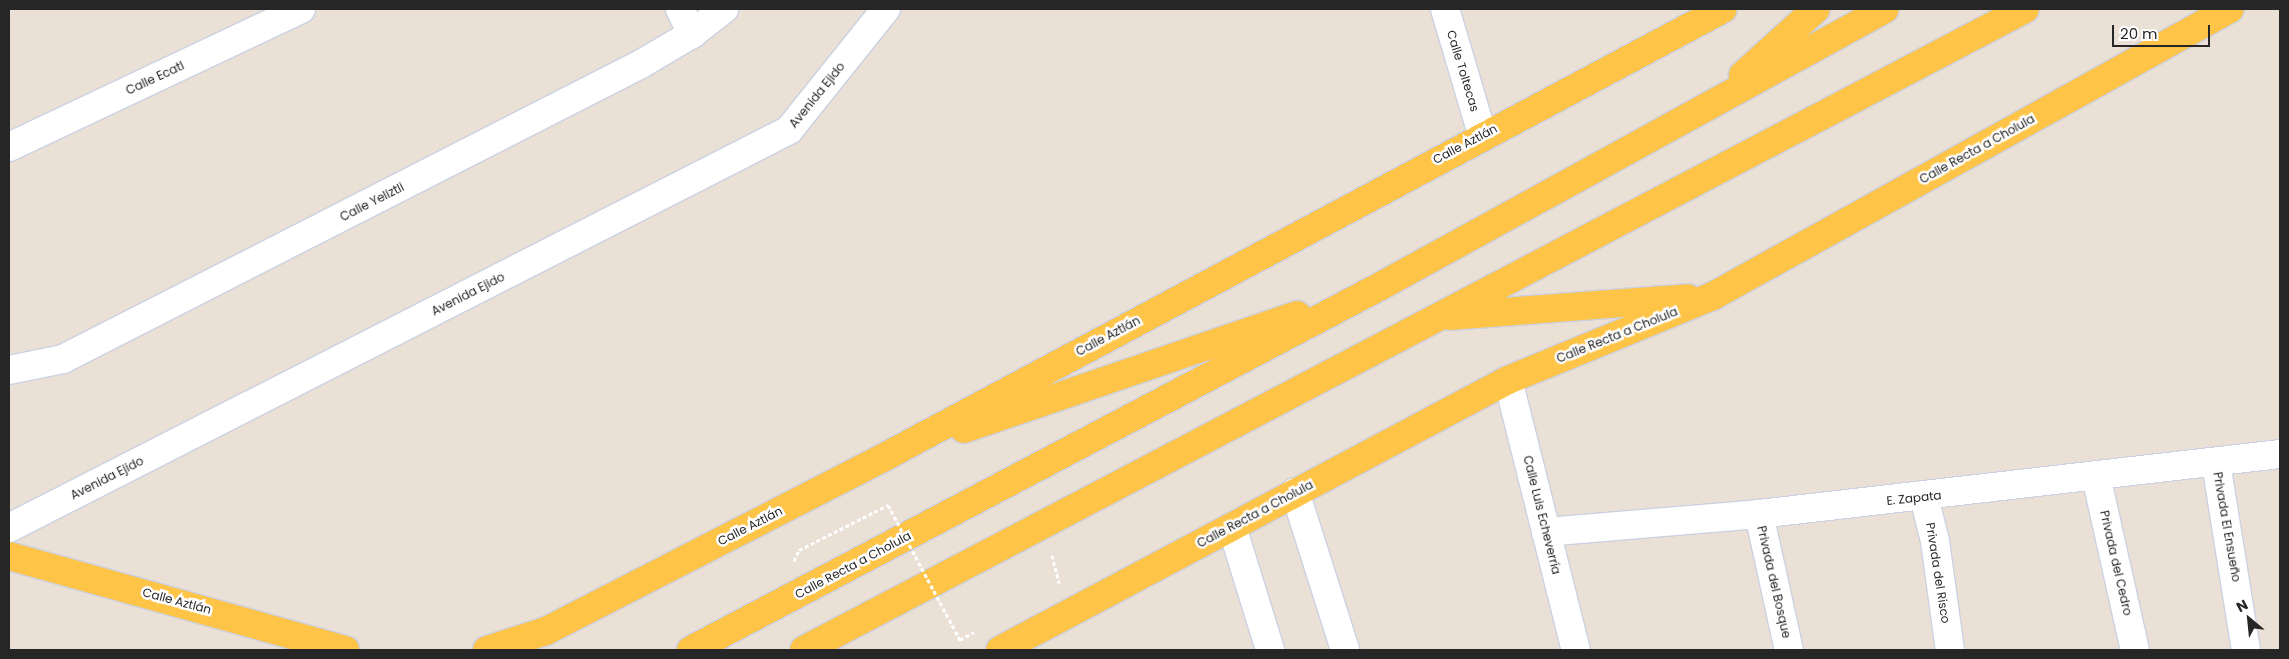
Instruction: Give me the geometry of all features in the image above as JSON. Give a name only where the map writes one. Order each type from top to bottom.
[{"type":"main road","name":"Calle Aztlán","points":[[487,650],[546,631],[890,454],[1482,134],[1723,9]]},
{"type":"main road","points":[[1708,106],[1816,9]]},
{"type":"main road","name":"Calle Recta a Cholula","points":[[691,650],[1379,287],[1885,9]]},
{"type":"main road","points":[[804,650],[913,590],[2026,9]]},
{"type":"main road","name":"Calle Recta a Cholula","points":[[1000,650],[1508,380],[1713,296],[2230,9]]},
{"type":"main road","points":[[890,454],[1379,287]]},
{"type":"main road","points":[[1439,317],[1713,296]]},
{"type":"main road","name":"Calle Aztlán","points":[[9,556],[344,650]]},
{"type":"main road","points":[[844,650],[913,590]]},
{"type":"street","name":"Calle Ecatl","points":[[9,147],[301,9]]},
{"type":"street","points":[[680,9],[692,34]]},
{"type":"street","name":"Calle Yeliztli","points":[[9,370],[63,359],[692,34],[724,9]]},
{"type":"street","name":"Avenida Ejido","points":[[9,528],[789,130],[886,9]]},
{"type":"street","name":"Calle Toltecas","points":[[1444,9],[1482,134]]},
{"type":"street","name":"Calle Luis Echeverría","points":[[1508,380],[1576,650]]},
{"type":"street","name":"E. Zapata","points":[[1546,532],[1759,514],[1924,497],[2280,454]]},
{"type":"street","name":"Privada El Ensueño","points":[[2216,463],[2246,650]]},
{"type":"street","name":"Privada del Cedro","points":[[2096,476],[2135,650]]},
{"type":"street","points":[[1295,492],[1345,650]]},
{"type":"street","name":"Privada del Risco","points":[[1924,497],[1935,541],[1950,650]]},
{"type":"street","name":"Privada del Bosque","points":[[1759,514],[1789,650]]},
{"type":"street","points":[[1232,527],[1270,650]]},
{"type":"path","points":[[799,550],[888,505],[960,640]]}]
